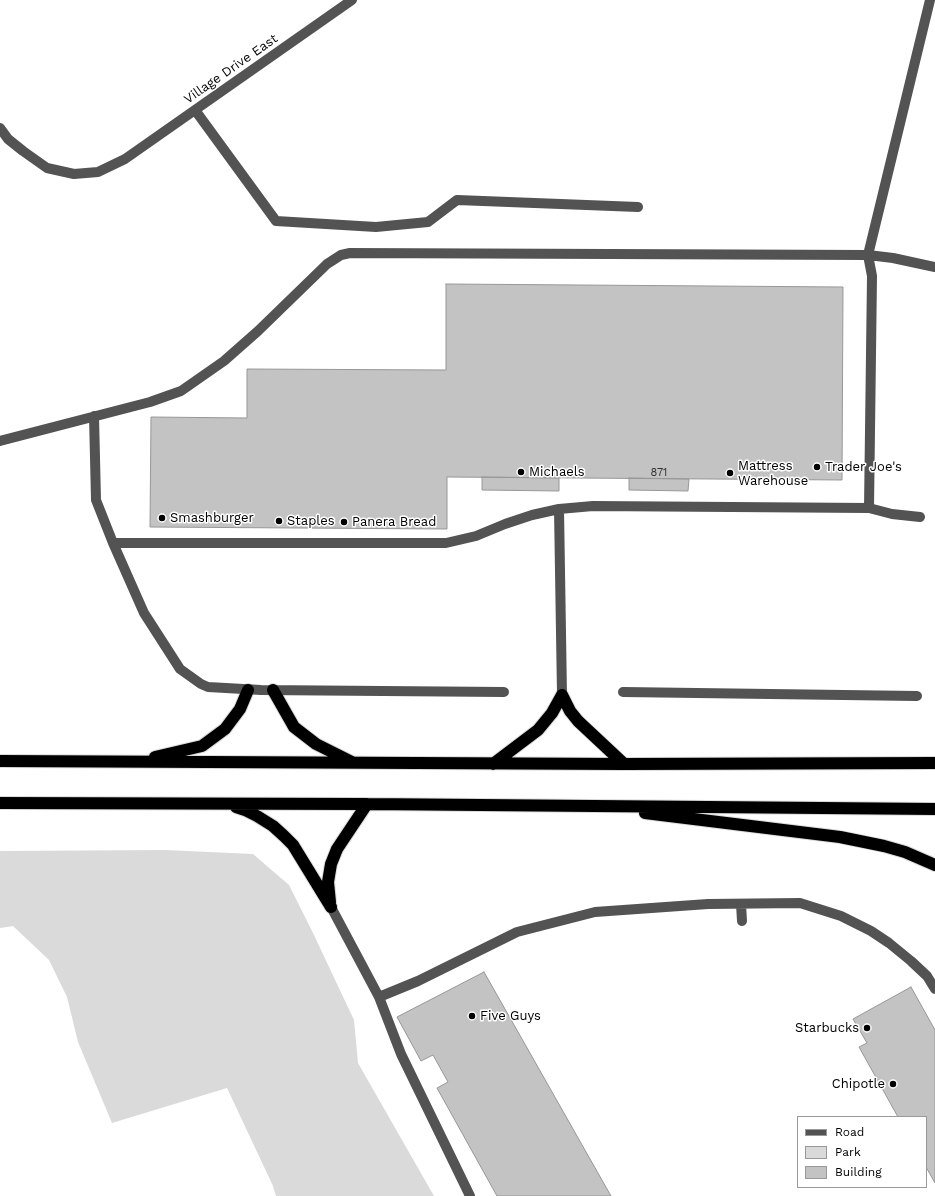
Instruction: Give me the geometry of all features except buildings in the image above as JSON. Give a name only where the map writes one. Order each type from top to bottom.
[{"type":"highway","points":[[136,762],[202,746],[225,729],[240,709],[248,690]]},
{"type":"highway","points":[[273,690],[294,727],[316,744],[355,763]]},
{"type":"highway","points":[[493,764],[538,730],[552,713],[562,695]]},
{"type":"highway","points":[[562,695],[570,711],[578,721],[624,764]]},
{"type":"highway","points":[[0,761],[493,764],[935,763]]},
{"type":"highway","points":[[0,803],[227,805],[367,804],[935,809]]},
{"type":"highway","points":[[331,907],[328,882],[331,864],[337,849],[367,804]]},
{"type":"highway","points":[[227,805],[245,810],[258,816],[273,826],[284,836],[293,845],[331,907]]},
{"type":"highway","points":[[584,806],[840,837],[884,846],[905,852],[935,864]]},
{"type":"street","name":"Village Drive East","points":[[0,128],[8,139],[47,168],[74,174],[98,172],[125,160],[352,0]]},
{"type":"street","points":[[869,508],[872,276],[868,255],[930,0]]},
{"type":"street","points":[[195,110],[276,220],[376,227],[428,222],[457,200],[638,207]]},
{"type":"street","points":[[0,441],[150,402],[181,391],[224,361],[258,331],[327,264],[341,255],[350,253],[868,255],[935,266]]},
{"type":"street","points":[[94,416],[96,500],[144,613],[180,669],[208,687],[248,690],[504,692]]},
{"type":"street","points":[[113,543],[446,543],[476,536],[532,515],[559,509],[593,506],[869,508],[892,514],[920,517]]},
{"type":"street","points":[[559,509],[562,695]]},
{"type":"street","points":[[623,692],[917,696]]},
{"type":"street","points":[[380,997],[418,981],[517,932],[595,912],[708,904],[800,903],[840,916],[871,931],[889,943],[927,976],[935,989]]},
{"type":"street","points":[[741,904],[742,921]]},
{"type":"street","points":[[331,907],[380,997],[401,1054],[470,1196]]},
{"type":"green space","points":[[165,850],[253,854],[289,885],[354,1020],[358,1063],[434,1196],[276,1196],[273,1186],[227,1088],[112,1123],[78,1042],[67,997],[49,960],[13,926],[0,928],[0,851]]},
{"type":"place","name":"Trader Joe's","points":[[817,467]]},
{"type":"place","name":"Michaels","points":[[521,472]]},
{"type":"place","name":"Mattress Warehouse","points":[[730,473]]},
{"type":"place","name":"Smashburger","points":[[162,518]]},
{"type":"place","name":"Staples","points":[[279,521]]},
{"type":"place","name":"Panera Bread","points":[[344,522]]},
{"type":"place","name":"Five Guys","points":[[472,1016]]},
{"type":"place","name":"Starbucks","points":[[867,1028]]},
{"type":"place","name":"Chipotle","points":[[893,1084]]}]
